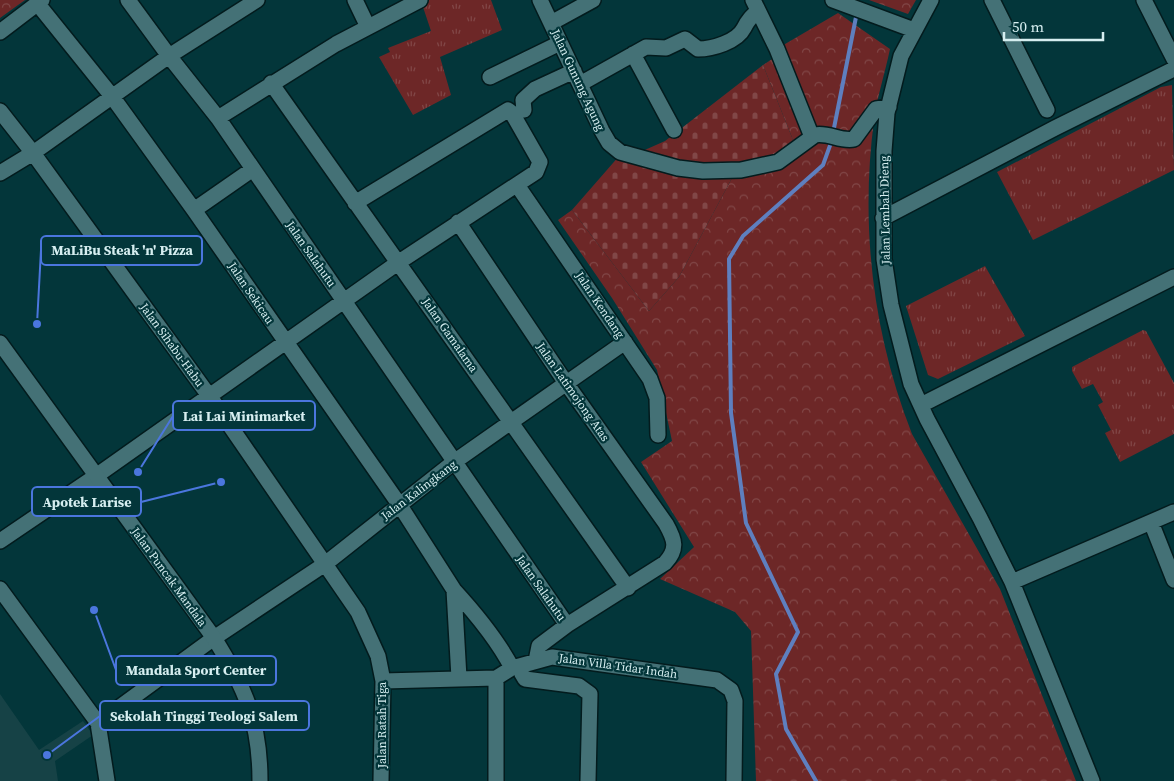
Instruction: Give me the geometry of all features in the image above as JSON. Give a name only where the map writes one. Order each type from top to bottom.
[{"type":"street","points":[[0,173],[33,153],[111,95],[257,0]]},
{"type":"street","points":[[355,0],[368,27]]},
{"type":"street","points":[[218,118],[272,83],[368,27],[420,0]]},
{"type":"street","name":"Jalan Gunung Agung","points":[[540,0],[609,143],[620,152],[678,168],[722,171],[755,168],[778,162],[817,135]]},
{"type":"street","points":[[551,23],[593,0]]},
{"type":"street","name":"Jalan Lembah Dieng","points":[[932,0],[901,56],[888,107],[884,151],[883,218],[884,259],[891,305],[906,364],[920,405],[1012,582],[1092,781]]},
{"type":"street","points":[[992,0],[1047,110]]},
{"type":"street","points":[[1144,0],[1174,59]]},
{"type":"street","points":[[0,32],[40,2]]},
{"type":"street","name":"Jalan Sekicau","points":[[40,2],[111,95],[194,210],[284,342],[399,504],[454,590],[525,679],[579,686],[590,694],[588,781]]},
{"type":"street","name":"Jalan Salahutu","points":[[134,2],[169,56],[218,118],[567,625]]},
{"type":"street","points":[[839,2],[914,30]]},
{"type":"street","points":[[524,110],[523,100],[529,93],[577,78],[633,54],[646,46],[666,48],[685,39],[698,49],[724,45],[743,30],[746,20],[756,5]]},
{"type":"street","points":[[756,5],[817,135],[848,140],[854,139],[876,109],[888,107]]},
{"type":"street","points":[[490,77],[560,43]]},
{"type":"street","points":[[633,54],[674,130]]},
{"type":"street","points":[[883,218],[1055,128],[1174,69]]},
{"type":"street","name":"Jalan Gamalama","points":[[272,83],[628,588]]},
{"type":"street","name":"Jalan Sihabu-Habu","points":[[0,110],[208,396],[325,564]]},
{"type":"street","points":[[0,541],[96,476],[399,262],[536,172],[540,162],[512,113],[508,110],[355,203]]},
{"type":"street","points":[[194,210],[253,169]]},
{"type":"street","name":"Jalan Kendang","points":[[517,185],[644,368],[657,398],[658,435]]},
{"type":"street","name":"Jalan Latimojong Atas","points":[[458,222],[566,383],[674,536],[675,545],[672,555],[665,563],[628,588]]},
{"type":"street","points":[[920,405],[1174,277]]},
{"type":"street","name":"Jalan Kalingkang","points":[[98,723],[214,638],[325,564],[454,462],[626,342]]},
{"type":"street","name":"Jalan Puncak Mandala","points":[[0,343],[214,638],[233,668],[251,706],[258,737],[260,781]]},
{"type":"street","points":[[1012,582],[1174,512]]},
{"type":"street","points":[[1151,522],[1174,580]]},
{"type":"street","name":"Jalan Ratah Tiga","points":[[325,564],[365,627],[378,656],[383,681],[381,781]]},
{"type":"street","points":[[536,660],[539,646],[567,625],[628,588]]},
{"type":"street","points":[[0,589],[98,723],[107,781]]},
{"type":"street","points":[[454,590],[459,678]]},
{"type":"street","name":"Jalan Villa Tidar Indah","points":[[496,678],[536,660],[564,658],[717,680],[731,690],[735,701],[734,781]]},
{"type":"street","points":[[383,681],[496,678],[496,781]]},
{"type":"shaded area","points":[[0,694],[39,750],[83,721],[93,735],[55,761],[58,781],[0,781]]},
{"type":"green space","points":[[0,0],[25,0],[0,18]]},
{"type":"green space","points":[[429,0],[491,0],[502,30],[440,57],[451,95],[413,115],[379,57],[390,52],[388,48],[431,31],[422,4]]},
{"type":"green space","points":[[869,0],[916,0],[908,14]]},
{"type":"green space","points":[[838,13],[890,49],[874,120],[870,160],[870,240],[873,280],[879,319],[899,396],[912,434],[1000,589],[1076,781],[756,781],[751,631],[735,612],[660,579],[694,547],[641,462],[672,441],[657,370],[612,298],[558,220],[572,210],[649,311],[679,277],[732,178],[768,169],[795,145],[763,65],[783,52],[780,47]]},
{"type":"green space","points":[[763,65],[795,145],[774,159],[700,167],[638,153],[665,141]]},
{"type":"green space","points":[[1172,85],[1174,170],[1033,240],[997,172],[1161,87]]},
{"type":"green space","points":[[620,155],[647,166],[674,173],[732,178],[679,277],[649,311],[572,210]]},
{"type":"green space","points":[[985,266],[1025,336],[938,379],[928,375],[906,306]]},
{"type":"green space","points":[[1143,330],[1146,331],[1174,383],[1174,434],[1120,462],[1105,433],[1111,430],[1098,405],[1103,402],[1093,384],[1082,389],[1072,371],[1072,367]]},
{"type":"waterway","points":[[833,133],[857,12]]},
{"type":"waterway","points":[[816,781],[786,729],[776,674],[798,632],[746,523],[731,413],[729,259],[743,236],[823,165],[832,140]]},
{"type":"place","name":"MaLiBu Steak 'n' Pizza","points":[[37,324]]},
{"type":"place","name":"Lai Lai Minimarket","points":[[138,472]]},
{"type":"place","name":"Apotek Larise","points":[[221,482]]},
{"type":"place","name":"Mandala Sport Center","points":[[94,610]]},
{"type":"place","name":"Sekolah Tinggi Teologi Salem","points":[[47,755]]}]
